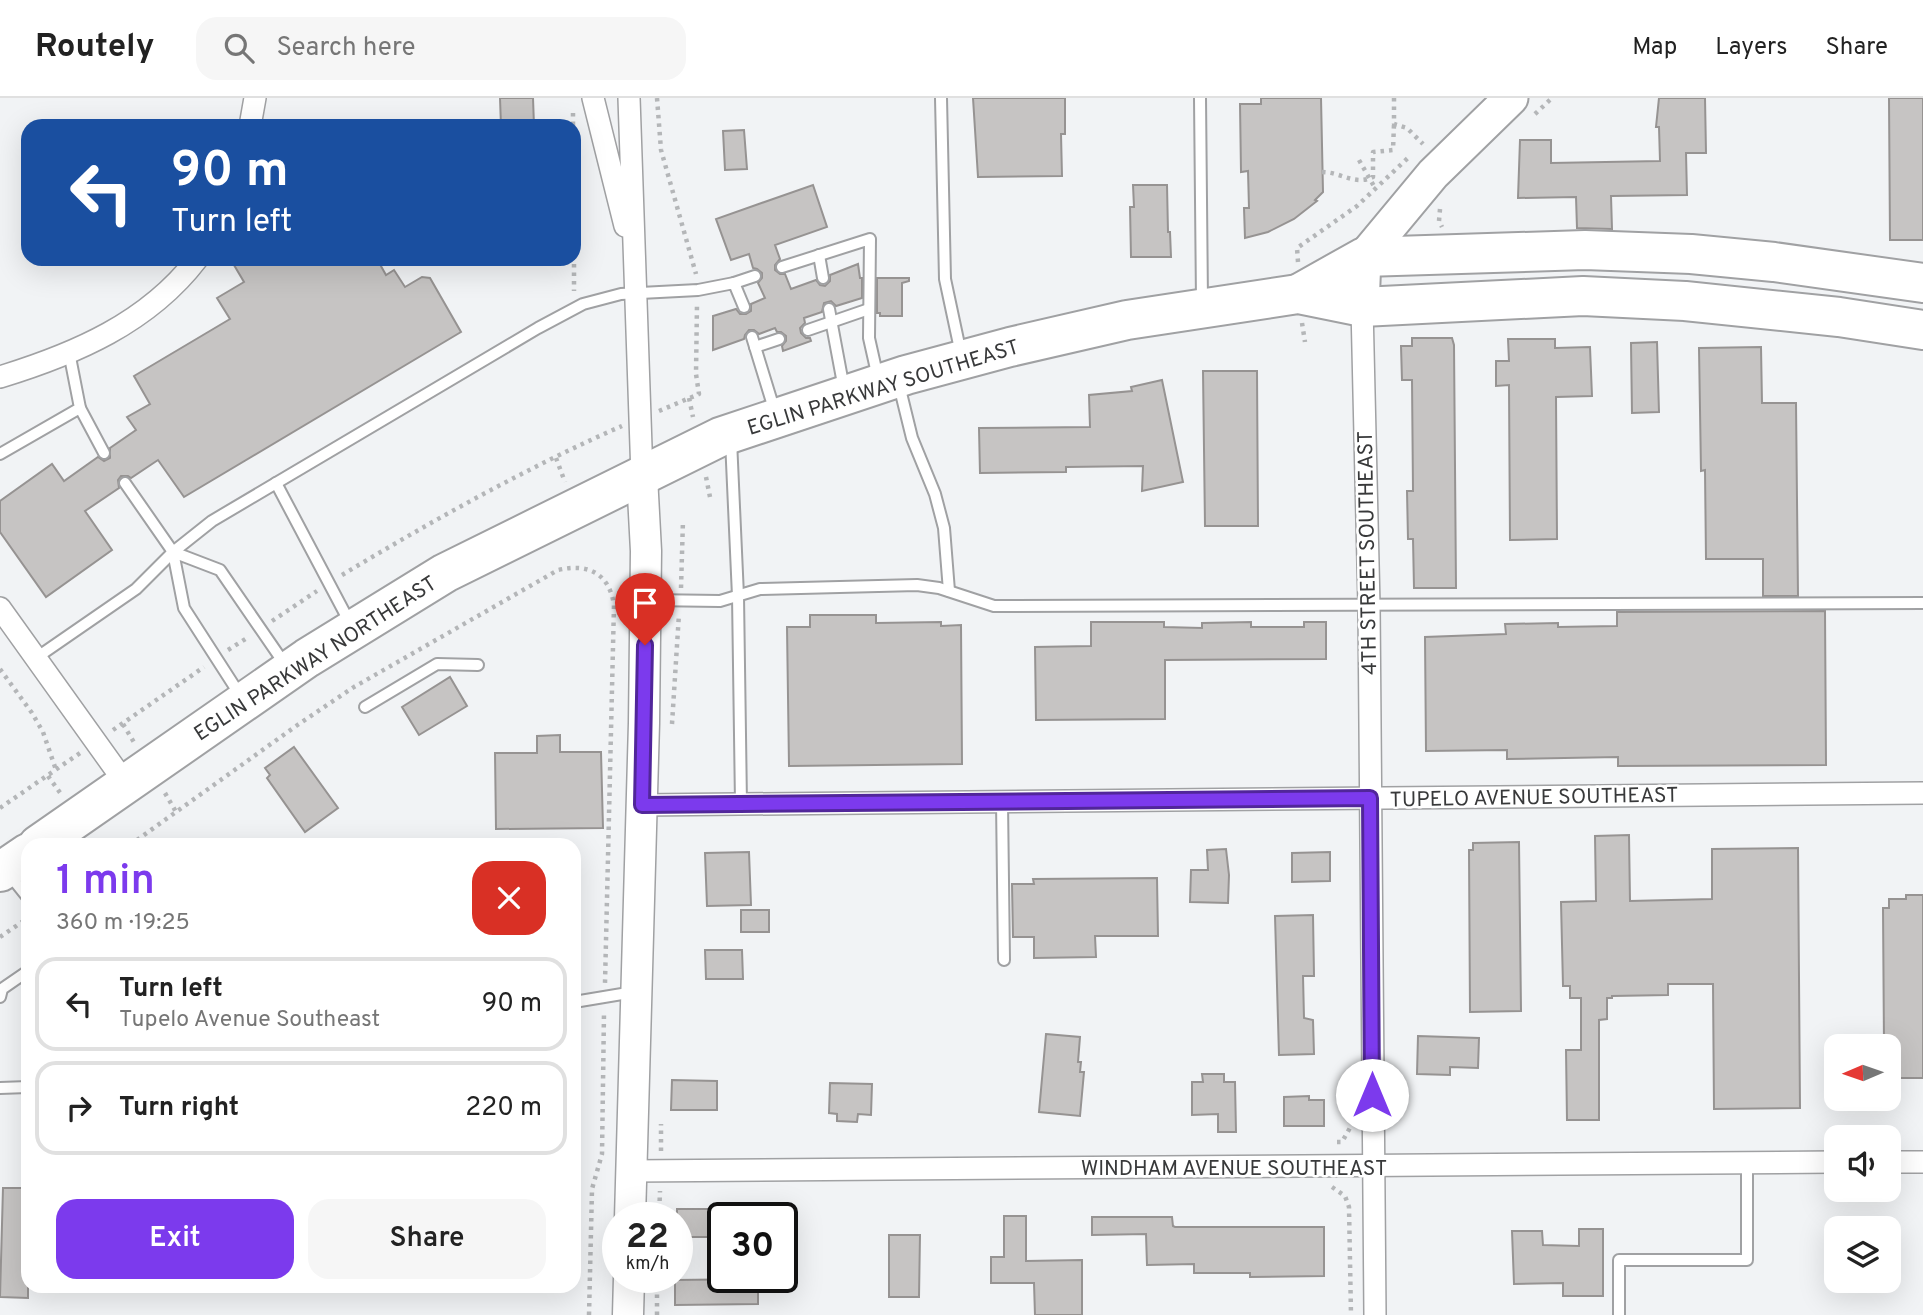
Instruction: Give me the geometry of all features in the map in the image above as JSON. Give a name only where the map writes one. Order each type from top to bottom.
[{"type":"highway","name":"EGLIN PARKWAY SOUTHEAST","points":[[1298,295],[1364,257],[1585,250],[1690,254],[1798,265],[1923,283]]},
{"type":"highway","name":"EGLIN PARKWAY SOUTHEAST","points":[[642,476],[731,434],[962,360],[1127,320],[1298,295],[1362,307],[1583,296],[1767,309],[1923,330]]},
{"type":"highway","name":"EGLIN PARKWAY NORTHEAST","points":[[48,838],[354,628],[446,573],[642,476]]},
{"type":"main road","points":[[1362,307],[1364,257],[1433,174],[1521,107]]},
{"type":"street","points":[[251,119],[255,98]]},
{"type":"street","points":[[593,98],[636,269]]},
{"type":"street","points":[[629,98],[646,600],[630,1202]]},
{"type":"street","points":[[0,377],[69,352],[129,323],[180,280],[191,266]]},
{"type":"street","name":"4TH STREET SOUTHEAST","points":[[1362,307],[1369,606],[1375,1315]]},
{"type":"street","points":[[0,608],[127,784]]},
{"type":"street","name":"TUPELO AVENUE SOUTHEAST","points":[[642,805],[1923,793]]},
{"type":"street","name":"WINDHAM AVENUE SOUTHEAST","points":[[631,1171],[1824,1162]]},
{"type":"street","points":[[1901,1162],[1923,1162]]},
{"type":"street","points":[[628,1315],[629,1293]]},
{"type":"lane","points":[[941,98],[945,279],[962,360]]},
{"type":"lane","points":[[1200,98],[1202,307]]},
{"type":"lane","points":[[782,267],[870,239],[869,338],[874,386]]},
{"type":"lane","points":[[819,255],[823,278]]},
{"type":"lane","points":[[36,658],[136,589],[173,552],[212,521],[583,304],[621,294],[698,290],[755,276]]},
{"type":"lane","points":[[734,283],[744,307]]},
{"type":"lane","points":[[829,309],[831,322],[912,438],[935,494],[944,528],[949,591]]},
{"type":"lane","points":[[808,330],[869,309]]},
{"type":"lane","points":[[777,418],[754,342],[779,339]]},
{"type":"lane","points":[[69,352],[80,408],[104,453]]},
{"type":"lane","points":[[0,454],[80,408]]},
{"type":"lane","points":[[731,434],[738,596],[741,804]]},
{"type":"lane","points":[[125,483],[173,552],[184,608],[244,702]]},
{"type":"lane","points":[[276,483],[354,628]]},
{"type":"lane","points":[[173,552],[220,570],[289,671]]},
{"type":"lane","points":[[646,600],[720,601],[761,589],[917,585],[949,591],[993,606],[1923,604]]},
{"type":"lane","points":[[365,707],[437,664],[478,665]]},
{"type":"lane","points":[[1002,802],[1004,960]]},
{"type":"lane","points":[[8,864],[21,886]]},
{"type":"lane","points":[[0,997],[2,989],[21,976]]},
{"type":"lane","points":[[581,1001],[636,992]]},
{"type":"lane","points":[[0,1088],[21,1087]]},
{"type":"lane","points":[[1619,1315],[1619,1260],[1747,1260],[1747,1163]]},
{"type":"path","points":[[657,98],[661,150],[669,187],[693,259],[698,290],[695,330],[699,394]]},
{"type":"path","points":[[1370,179],[1373,177],[1373,152],[1393,150],[1394,98]]},
{"type":"path","points":[[1521,107],[1552,98]]},
{"type":"path","points":[[1394,124],[1407,128],[1423,144]]},
{"type":"path","points":[[1298,295],[1297,248],[1357,206],[1432,135]]},
{"type":"path","points":[[1359,160],[1375,188]]},
{"type":"path","points":[[1322,172],[1339,173],[1346,179],[1370,179]]},
{"type":"path","points":[[1439,255],[1445,232],[1438,212],[1444,200]]},
{"type":"path","points":[[574,266],[574,309]]},
{"type":"path","points":[[140,838],[354,687],[558,570],[579,567],[604,580],[610,588],[614,605],[602,1154],[592,1189],[589,1315]]},
{"type":"path","points":[[0,669],[32,713],[43,733],[56,770]]},
{"type":"path","points":[[0,937],[21,923]]},
{"type":"path","points":[[1328,1142],[1342,1142],[1351,1128],[1351,1115]]},
{"type":"path","points":[[661,1148],[674,1147]]},
{"type":"path","points":[[1331,1187],[1345,1196],[1349,1207],[1351,1315]]},
{"type":"path","points":[[660,1193],[672,1193]]},
{"type":"path","points":[[657,1293],[657,1315]]},
{"type":"building","points":[[500,98],[533,98],[534,119],[501,119]]},
{"type":"building","points":[[973,98],[1065,98],[1065,134],[1061,134],[1062,176],[978,177]]},
{"type":"building","points":[[1261,98],[1321,98],[1323,192],[1315,200],[1317,201],[1294,219],[1268,232],[1245,238],[1244,208],[1249,208],[1248,171],[1241,172],[1240,104],[1261,104]]},
{"type":"building","points":[[1659,98],[1705,98],[1706,153],[1686,153],[1687,195],[1611,196],[1612,229],[1577,228],[1576,197],[1518,198],[1520,140],[1551,140],[1551,163],[1660,161],[1659,127],[1656,127]]},
{"type":"building","points":[[1889,98],[1923,98],[1923,240],[1890,240]]},
{"type":"building","points":[[744,130],[747,169],[725,170],[723,131]]},
{"type":"building","points":[[813,185],[827,227],[775,245],[780,259],[775,270],[785,274],[791,289],[816,280],[825,286],[830,281],[830,275],[858,264],[862,278],[862,298],[836,306],[831,301],[824,303],[822,312],[804,318],[805,323],[800,328],[801,333],[811,341],[783,351],[786,336],[775,328],[759,334],[749,330],[744,339],[713,350],[713,316],[736,309],[740,314],[746,314],[751,311],[751,304],[765,298],[758,283],[762,273],[753,268],[749,254],[731,260],[716,219]]},
{"type":"building","points":[[1133,185],[1167,185],[1171,257],[1131,257],[1130,207],[1134,207]]},
{"type":"building","points":[[235,266],[381,266],[386,275],[394,270],[405,287],[422,277],[430,278],[461,332],[184,497],[158,460],[131,478],[121,476],[118,480],[119,488],[85,511],[112,550],[46,597],[0,532],[0,501],[52,464],[64,481],[98,457],[104,461],[110,458],[110,448],[136,430],[127,417],[150,404],[134,376],[230,319],[217,298],[244,282]]},
{"type":"building","points":[[877,278],[909,278],[909,281],[902,283],[902,316],[880,316],[880,313],[877,313]]},
{"type":"building","points":[[1412,338],[1452,338],[1454,345],[1456,588],[1414,588],[1413,539],[1408,539],[1407,491],[1413,491],[1412,380],[1402,380],[1401,346],[1412,346]]},
{"type":"building","points":[[1508,339],[1555,339],[1555,348],[1590,347],[1592,396],[1556,397],[1557,539],[1510,540],[1509,385],[1496,386],[1496,361],[1509,361]]},
{"type":"building","points":[[1657,342],[1659,412],[1632,413],[1631,343]]},
{"type":"building","points":[[1761,347],[1762,403],[1796,403],[1798,596],[1763,596],[1763,559],[1706,559],[1699,348]]},
{"type":"building","points":[[1203,371],[1257,371],[1258,526],[1205,526]]},
{"type":"building","points":[[1162,380],[1183,482],[1142,491],[1143,466],[1066,467],[1066,472],[980,473],[979,428],[1090,427],[1089,395],[1132,391],[1131,387]]},
{"type":"building","points":[[1825,611],[1826,765],[1618,766],[1618,757],[1507,759],[1507,750],[1426,751],[1425,637],[1506,634],[1505,624],[1617,626],[1617,612]]},
{"type":"building","points":[[810,615],[876,615],[876,623],[941,622],[941,626],[961,625],[962,764],[789,766],[787,627],[810,627]]},
{"type":"building","points":[[1091,622],[1164,622],[1164,627],[1202,628],[1202,623],[1251,622],[1251,627],[1304,627],[1304,622],[1326,622],[1326,659],[1165,660],[1165,719],[1036,720],[1035,647],[1091,646]]},
{"type":"building","points":[[450,677],[467,706],[419,735],[402,707]]},
{"type":"building","points":[[560,735],[560,752],[601,752],[603,828],[496,829],[495,753],[537,753],[537,736]]},
{"type":"building","points":[[294,747],[338,808],[305,832],[267,778],[270,775],[265,768]]},
{"type":"building","points":[[1629,835],[1630,901],[1712,899],[1712,849],[1798,848],[1800,1108],[1714,1109],[1713,984],[1668,984],[1668,995],[1607,998],[1607,1019],[1599,1020],[1599,1120],[1567,1120],[1566,1050],[1581,1050],[1581,998],[1570,998],[1570,986],[1563,986],[1561,902],[1596,901],[1595,836]]},
{"type":"building","points":[[1519,842],[1521,1011],[1470,1012],[1469,850],[1473,850],[1473,843]]},
{"type":"building","points":[[1226,849],[1228,903],[1190,902],[1191,870],[1208,870],[1207,850]]},
{"type":"building","points":[[749,852],[751,905],[707,906],[705,853]]},
{"type":"building","points":[[1330,852],[1330,881],[1292,882],[1292,853]]},
{"type":"building","points":[[1157,878],[1158,936],[1095,936],[1096,957],[1034,958],[1034,937],[1013,937],[1012,884],[1034,884],[1033,879]]},
{"type":"building","points":[[1906,895],[1923,895],[1923,1078],[1901,1078],[1901,1034],[1884,1034],[1883,908],[1889,908],[1889,899],[1906,899]]},
{"type":"building","points":[[741,910],[769,910],[769,932],[741,932]]},
{"type":"building","points":[[1313,915],[1314,976],[1303,976],[1304,1018],[1313,1020],[1314,1054],[1279,1055],[1275,916]]},
{"type":"building","points":[[705,950],[742,950],[743,979],[706,979]]},
{"type":"building","points":[[1046,1034],[1080,1037],[1078,1062],[1081,1062],[1080,1072],[1084,1072],[1080,1116],[1039,1112]]},
{"type":"building","points":[[1418,1036],[1479,1038],[1478,1068],[1450,1067],[1450,1075],[1417,1074]]},
{"type":"building","points":[[1202,1074],[1224,1074],[1224,1082],[1235,1082],[1236,1132],[1218,1132],[1218,1114],[1192,1115],[1192,1082],[1203,1082]]},
{"type":"building","points":[[672,1080],[717,1081],[717,1110],[671,1110]]},
{"type":"building","points":[[830,1083],[872,1084],[871,1115],[858,1114],[857,1122],[837,1121],[837,1114],[829,1113]]},
{"type":"building","points":[[1309,1096],[1309,1100],[1324,1100],[1324,1126],[1284,1126],[1284,1097]]},
{"type":"building","points":[[3,1188],[21,1188],[21,1293],[28,1293],[28,1298],[0,1297]]},
{"type":"building","points":[[693,1209],[707,1209],[707,1237],[693,1237]]},
{"type":"building","points":[[1004,1216],[1026,1216],[1026,1261],[1082,1260],[1082,1315],[1035,1315],[1034,1283],[991,1283],[991,1257],[1004,1257]]},
{"type":"building","points":[[1092,1217],[1172,1217],[1175,1227],[1324,1227],[1324,1276],[1250,1277],[1250,1273],[1194,1273],[1194,1264],[1147,1265],[1146,1234],[1092,1235]]},
{"type":"building","points":[[1579,1229],[1603,1229],[1603,1296],[1563,1296],[1563,1283],[1514,1284],[1512,1231],[1542,1231],[1543,1245],[1579,1246]]},
{"type":"building","points":[[889,1235],[920,1235],[919,1297],[889,1297]]},
{"type":"building","points":[[693,1280],[707,1280],[707,1293],[758,1293],[758,1304],[675,1305],[675,1293],[693,1293]]},
{"type":"route","points":[[645,645],[642,805],[1370,798],[1372,1095]]}]
